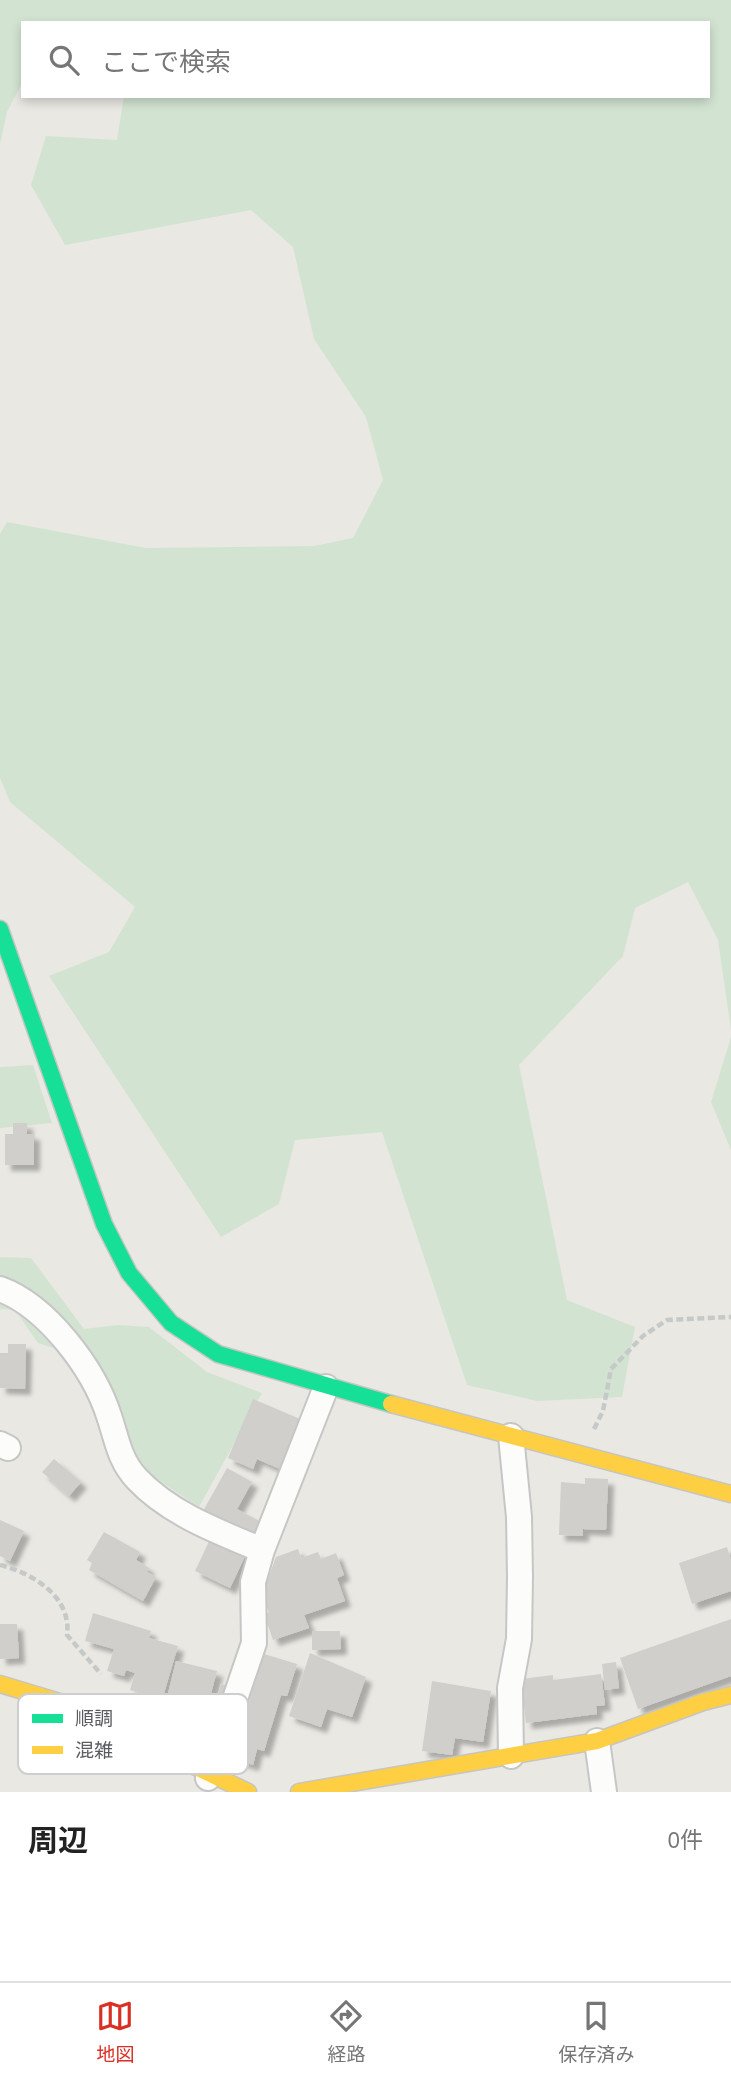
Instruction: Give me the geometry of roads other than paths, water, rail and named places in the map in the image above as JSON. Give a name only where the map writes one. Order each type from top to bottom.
[{"type":"street","points":[[0,929],[104,1224],[129,1273],[171,1323],[218,1354],[326,1387],[731,1494]]},
{"type":"street","points":[[0,1289],[36,1308],[77,1358],[109,1413],[121,1458],[137,1479],[198,1523],[262,1550]]},
{"type":"street","points":[[237,1694],[254,1643],[253,1582],[262,1550],[326,1387]]},
{"type":"street","points":[[511,1436],[519,1517],[520,1577],[519,1639],[510,1688],[512,1756]]},
{"type":"street","points":[[0,1685],[22,1688],[36,1694]]},
{"type":"street","points":[[299,1792],[597,1741],[703,1702],[731,1695]]},
{"type":"street","points":[[597,1741],[604,1792]]},
{"type":"street","points":[[200,1774],[247,1792]]},
{"type":"street","points":[[208,1778],[209,1774]]}]
